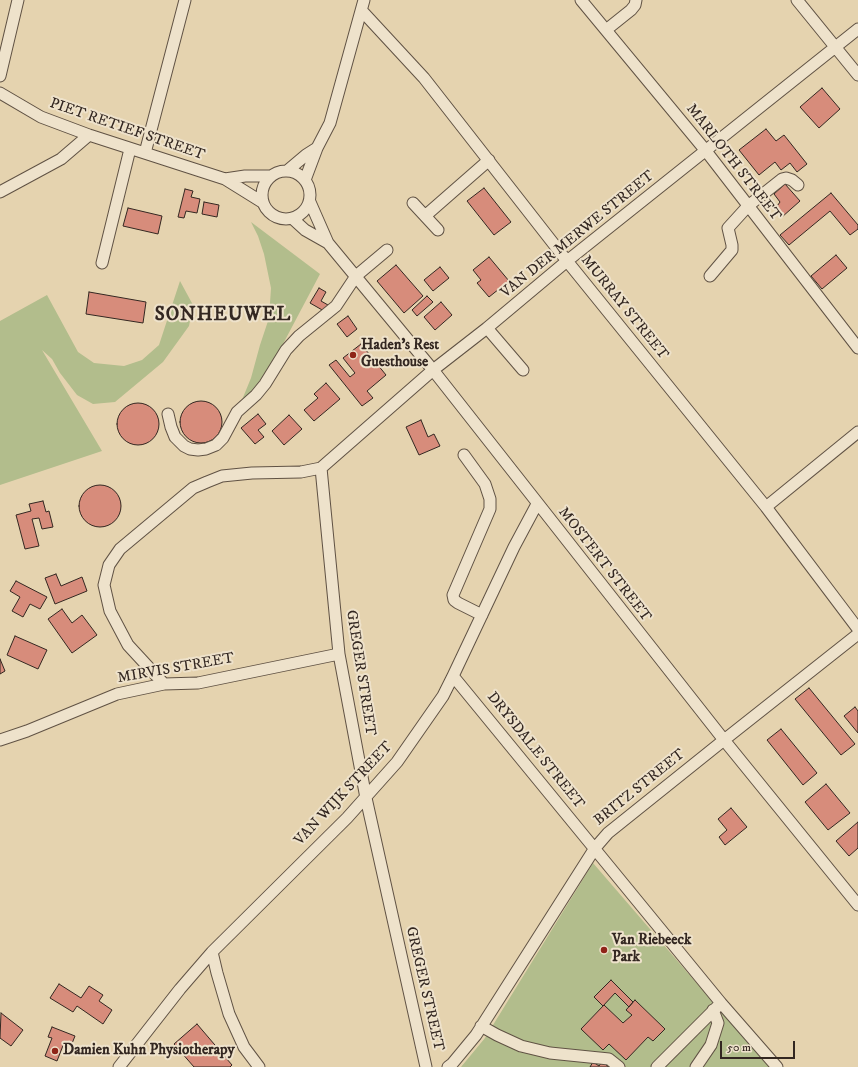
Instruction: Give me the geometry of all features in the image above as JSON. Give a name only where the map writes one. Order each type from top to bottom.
[{"type":"street","points":[[0,76],[18,0]]},
{"type":"street","points":[[145,153],[185,0]]},
{"type":"street","points":[[305,180],[317,148],[330,122],[364,0]]},
{"type":"street","name":"MARLOTH STREET","points":[[582,0],[706,151],[858,348]]},
{"type":"street","points":[[606,30],[631,10],[635,6],[636,0]]},
{"type":"street","points":[[797,0],[858,75]]},
{"type":"street","name":"MURRAY STREET","points":[[362,11],[424,78],[567,261],[766,507],[858,628]]},
{"type":"street","name":"VAN DER MERWE STREET","points":[[321,468],[433,370],[858,29]]},
{"type":"street","name":"PIET RETIEF STREET","points":[[0,94],[40,117],[89,136],[225,179],[262,202]]},
{"type":"street","points":[[0,192],[61,159],[89,136]]},
{"type":"street","points":[[287,170],[297,173],[305,180],[309,187],[310,202],[302,214],[293,219],[284,220],[274,216],[266,210],[262,202],[264,183],[271,176],[287,170],[317,148]]},
{"type":"street","points":[[102,263],[130,149]]},
{"type":"street","points":[[425,216],[489,160]]},
{"type":"street","name":"PIET RETIEF STREET","points":[[225,179],[245,176],[271,176]]},
{"type":"street","points":[[710,276],[732,250],[728,228],[748,206],[782,179],[786,178],[792,180],[798,185]]},
{"type":"street","name":"MOSTERT STREET","points":[[310,202],[328,243],[433,370],[724,740],[858,905]]},
{"type":"street","points":[[413,203],[438,230]]},
{"type":"street","name":"MOSTERT STREET","points":[[293,219],[305,230],[328,243]]},
{"type":"street","points":[[168,414],[175,437],[184,446],[190,449],[198,450],[216,445],[223,438],[237,412],[256,395],[265,384],[286,350],[299,336],[336,306],[356,276],[387,250]]},
{"type":"street","points":[[487,328],[522,370]]},
{"type":"street","points":[[766,507],[858,432]]},
{"type":"street","points":[[464,455],[485,484],[490,498],[490,509],[453,595],[454,600],[458,603],[482,615]]},
{"type":"street","points":[[164,684],[128,645],[110,611],[104,585],[109,565],[120,549],[193,488],[207,482],[222,476],[252,473],[301,472],[321,468]]},
{"type":"street","name":"GREGER STREET","points":[[321,468],[339,654],[366,798],[426,1067]]},
{"type":"street","name":"VAN WIJK STREET","points":[[119,1067],[180,989],[212,952],[366,798],[397,762],[443,696],[454,676],[514,547],[537,504]]},
{"type":"street","name":"BRITZ STREET","points":[[448,1067],[476,1035],[595,848],[608,833],[858,634]]},
{"type":"street","name":"MIRVIS STREET","points":[[0,740],[117,694],[164,684],[198,683],[339,654]]},
{"type":"street","name":"DRYSDALE STREET","points":[[454,676],[595,848],[717,1007],[777,1067]]},
{"type":"street","points":[[212,952],[230,1014],[244,1047],[259,1067]]},
{"type":"street","points":[[657,1067],[717,1007]]},
{"type":"street","points":[[696,1067],[711,1045],[718,1023],[717,1007]]},
{"type":"street","points":[[481,1026],[521,1046],[550,1053],[609,1059],[620,1067]]},
{"type":"green space","points":[[251,222],[320,274],[256,395],[237,412],[251,378],[269,318],[271,288],[264,254],[258,236]]},
{"type":"green space","points":[[180,281],[193,305],[189,326],[163,362],[115,402],[93,404],[77,395],[60,373],[52,359],[42,350],[102,451],[0,485],[0,321],[47,295],[78,352],[94,363],[124,366],[142,360],[159,345]]},
{"type":"green space","name":"Van Riebeeck Park","points":[[593,863],[769,1067],[461,1067],[485,1038]]},
{"type":"building","points":[[822,88],[840,109],[819,128],[800,107]]},
{"type":"building","points":[[766,129],[776,141],[784,135],[807,164],[797,172],[790,163],[781,170],[775,162],[759,175],[739,150]]},
{"type":"building","points":[[785,184],[800,201],[782,217],[775,209],[780,202],[774,194]]},
{"type":"building","points":[[484,188],[511,222],[494,235],[467,201]]},
{"type":"building","points":[[185,189],[193,191],[191,197],[200,199],[197,213],[186,211],[184,218],[178,217]]},
{"type":"building","points":[[831,193],[858,225],[858,229],[850,235],[830,211],[789,245],[780,235]]},
{"type":"building","points":[[204,202],[219,205],[217,217],[202,214]]},
{"type":"building","points":[[128,208],[162,216],[158,234],[123,226]]},
{"type":"building","points":[[836,255],[847,268],[822,289],[811,276]]},
{"type":"building","points":[[489,257],[509,281],[489,297],[477,283],[481,280],[473,270]]},
{"type":"building","points":[[396,265],[423,296],[404,313],[377,281]]},
{"type":"building","points":[[440,267],[449,278],[433,291],[424,280]]},
{"type":"building","points":[[319,288],[326,292],[321,301],[328,305],[324,311],[310,303]]},
{"type":"building","points":[[89,292],[146,302],[143,323],[86,314]]},
{"type":"building","points":[[427,296],[433,302],[417,316],[412,310]]},
{"type":"building","points":[[441,302],[452,315],[435,330],[424,317]]},
{"type":"building","points":[[348,316],[357,329],[347,337],[337,324]]},
{"type":"building","points":[[361,344],[386,375],[367,391],[373,398],[362,406],[329,365],[336,360],[350,377],[355,373],[343,358]]},
{"type":"building","points":[[326,383],[340,399],[314,421],[304,410],[318,398],[314,394]]},
{"type":"building","points":[[197,401],[205,401],[213,404],[219,410],[222,422],[219,434],[213,440],[205,443],[197,443],[189,440],[183,434],[180,426],[180,418],[183,410],[189,404]]},
{"type":"building","points":[[134,403],[142,403],[150,406],[156,412],[159,424],[156,436],[150,442],[142,445],[134,445],[126,442],[120,436],[117,428],[117,420],[120,412],[126,406]]},
{"type":"building","points":[[258,414],[266,424],[258,430],[264,437],[255,444],[241,428]]},
{"type":"building","points":[[289,415],[302,429],[284,445],[272,431]]},
{"type":"building","points":[[421,420],[428,437],[434,434],[440,446],[419,455],[406,427]]},
{"type":"building","points":[[96,485],[104,485],[112,488],[118,494],[121,506],[118,518],[112,524],[104,527],[96,527],[88,524],[82,518],[79,510],[79,502],[82,494],[88,488]]},
{"type":"building","points":[[43,501],[46,512],[49,511],[53,527],[42,529],[39,518],[32,519],[39,546],[25,549],[16,515],[31,511],[29,504]]},
{"type":"building","points":[[56,574],[61,586],[82,577],[87,591],[55,604],[45,578]]},
{"type":"building","points":[[16,581],[47,597],[40,609],[30,604],[23,617],[12,611],[20,597],[10,591]]},
{"type":"building","points":[[62,609],[72,623],[82,615],[97,635],[72,653],[48,619]]},
{"type":"building","points":[[15,636],[47,650],[38,669],[7,655]]},
{"type":"building","points":[[0,659],[5,671],[0,674]]},
{"type":"building","points":[[809,688],[855,744],[841,755],[795,699]]},
{"type":"building","points":[[855,707],[858,711],[858,733],[844,716]]},
{"type":"building","points":[[781,729],[817,773],[803,785],[767,740]]},
{"type":"building","points":[[826,784],[850,813],[828,830],[805,802]]},
{"type":"building","points":[[731,808],[747,827],[725,845],[719,837],[727,830],[718,819]]},
{"type":"building","points":[[858,822],[858,848],[849,856],[836,841]]},
{"type":"building","points":[[611,980],[633,1002],[629,1007],[615,993],[603,1006],[594,997]]},
{"type":"building","points":[[59,984],[81,998],[89,986],[103,995],[99,1001],[112,1010],[103,1024],[77,1006],[73,1012],[50,998]]},
{"type":"building","points":[[635,1000],[665,1029],[653,1041],[648,1037],[626,1060],[609,1044],[603,1050],[581,1029],[604,1005],[623,1023],[632,1015],[626,1010]]},
{"type":"building","points":[[1,1013],[23,1030],[11,1046],[0,1038]]},
{"type":"building","points":[[197,1024],[232,1065],[230,1067],[194,1067],[174,1044]]},
{"type":"building","points":[[52,1027],[75,1036],[71,1046],[64,1043],[57,1061],[45,1056],[52,1038],[48,1037]]},
{"type":"building","points":[[593,1062],[599,1066],[602,1062],[609,1067],[590,1067]]},
{"type":"place","name":"Haden's Rest Guesthouse","points":[[353,355]]},
{"type":"place","name":"Van Riebeeck Park","points":[[604,950]]},
{"type":"place","name":"Damien Kuhn Physiotherapy","points":[[55,1051]]},
{"type":"district","name":"SONHEUWEL","points":[[223,316]]}]
